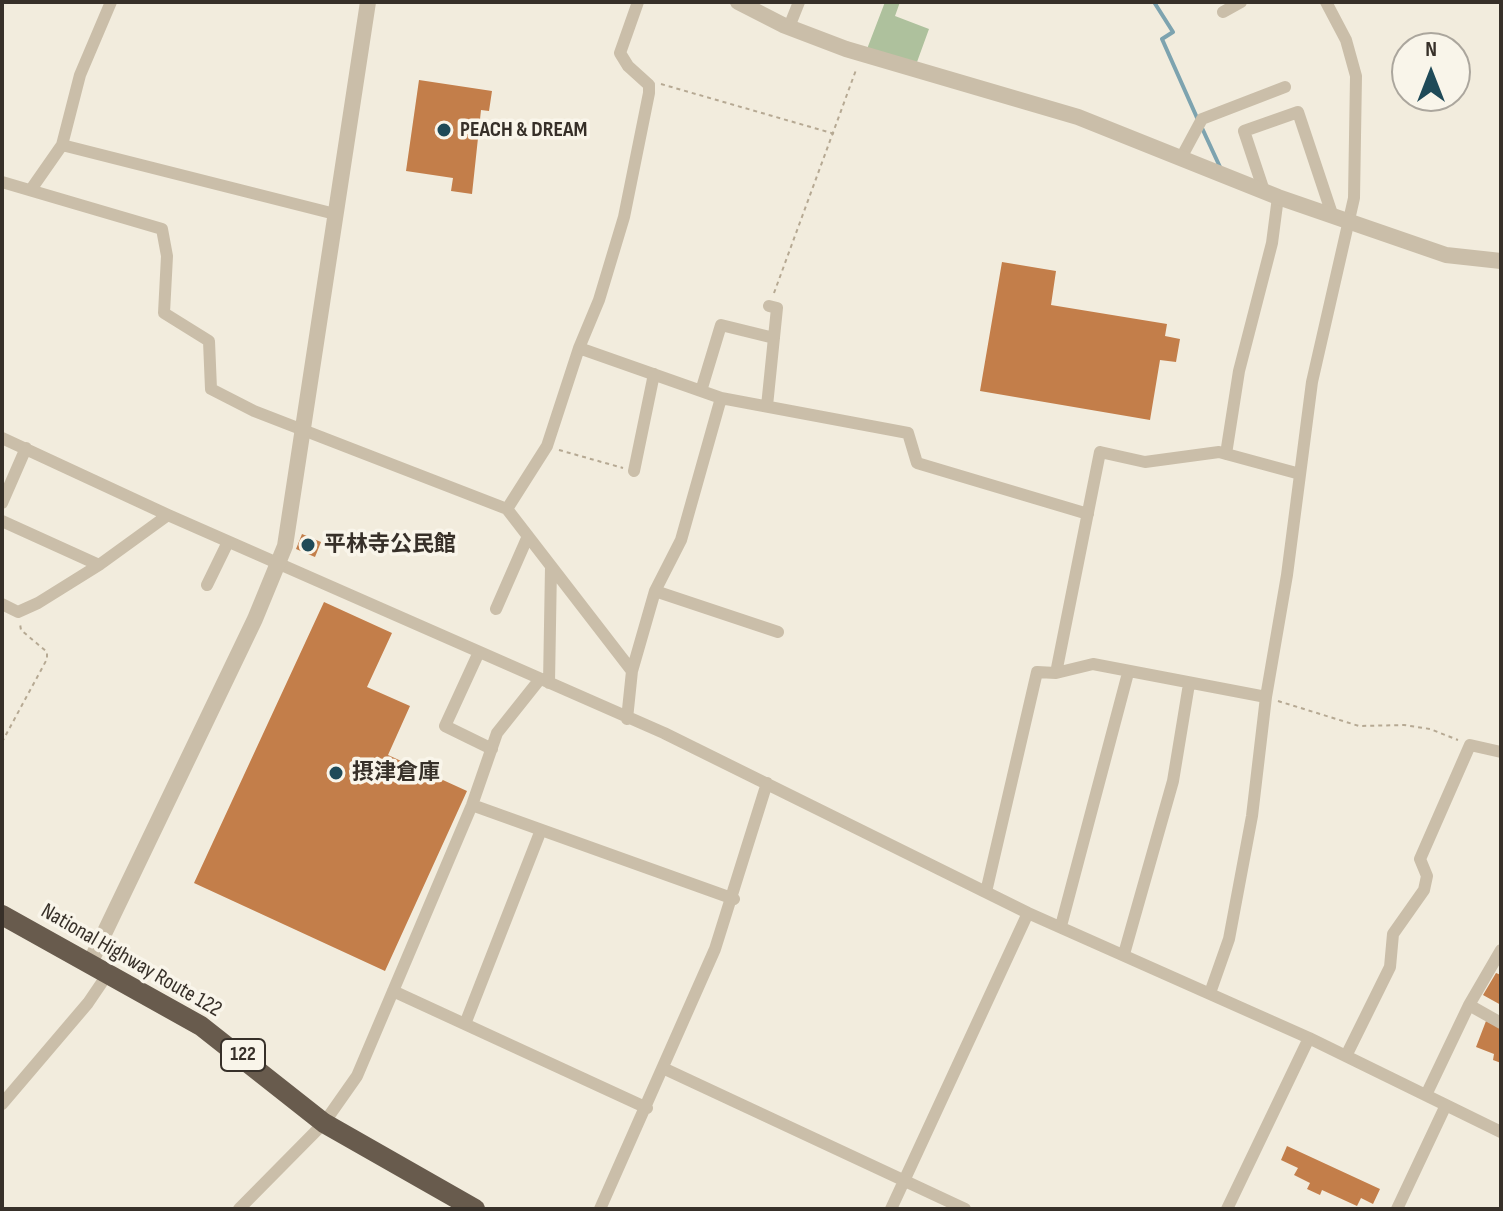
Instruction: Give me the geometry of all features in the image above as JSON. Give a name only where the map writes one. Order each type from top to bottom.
[{"type":"highway","name":"National Highway Route 122","points":[[2,915],[201,1026],[324,1123],[475,1209]]},
{"type":"street","points":[[32,188],[62,145],[80,75],[111,2]]},
{"type":"street","points":[[89,965],[280,562],[368,2]]},
{"type":"street","points":[[507,509],[547,446],[579,348],[599,300],[624,217],[649,93],[648,84],[620,57],[638,2]]},
{"type":"street","points":[[738,2],[789,27],[862,53],[1078,117],[1271,194],[1446,255],[1501,261]]},
{"type":"street","points":[[789,27],[799,2]]},
{"type":"street","points":[[1223,12],[1241,2]]},
{"type":"street","points":[[1210,993],[1229,939],[1252,816],[1266,697],[1312,382],[1354,198],[1356,76],[1346,40],[1326,2]]},
{"type":"street","points":[[1181,158],[1202,119],[1285,87]]},
{"type":"street","points":[[1226,454],[1239,371],[1272,243],[1271,194],[1244,131],[1298,112],[1332,214]]},
{"type":"street","points":[[62,145],[335,214]]},
{"type":"street","points":[[2,182],[32,188],[162,229],[167,256],[164,313],[209,341],[211,389],[301,430],[507,509],[632,671]]},
{"type":"street","points":[[767,406],[777,308],[769,306]]},
{"type":"street","points":[[701,391],[721,325],[774,338]]},
{"type":"street","points":[[579,348],[721,398],[908,433],[917,463],[1088,514]]},
{"type":"street","points":[[634,471],[654,374]]},
{"type":"street","points":[[627,719],[632,671],[655,591],[681,540],[721,398]]},
{"type":"street","points":[[2,438],[767,783],[1028,913],[1309,1038],[1501,1132]]},
{"type":"street","points":[[2,503],[26,448]]},
{"type":"street","points":[[1056,673],[1100,452],[1145,462],[1226,454],[1300,474]]},
{"type":"street","points":[[2,604],[18,612],[99,565],[168,515]]},
{"type":"street","points":[[2,521],[99,565]]},
{"type":"street","points":[[496,609],[528,536]]},
{"type":"street","points":[[207,585],[228,542]]},
{"type":"street","points":[[239,1209],[324,1123],[357,1076],[472,805],[497,733],[545,681],[551,567]]},
{"type":"street","points":[[655,591],[778,632]]},
{"type":"street","points":[[479,652],[445,726],[492,749]]},
{"type":"street","points":[[986,892],[1037,672],[1056,673],[1093,664],[1266,697]]},
{"type":"street","points":[[1061,926],[1128,673]]},
{"type":"street","points":[[1124,954],[1173,781],[1189,684]]},
{"type":"street","points":[[1346,1056],[1390,967],[1393,934],[1424,890],[1427,876],[1420,859],[1470,745],[1501,752]]},
{"type":"street","points":[[600,1209],[665,1069],[734,899],[756,809],[767,783]]},
{"type":"street","points":[[472,805],[734,899]]},
{"type":"street","points":[[465,1024],[541,830]]},
{"type":"street","points":[[891,1209],[1028,913]]},
{"type":"street","points":[[1426,1095],[1469,1005],[1498,965],[1501,950]]},
{"type":"street","points":[[2,1104],[88,1003],[107,975]]},
{"type":"street","points":[[393,991],[647,1108]]},
{"type":"street","points":[[1469,1005],[1501,1023]]},
{"type":"street","points":[[1227,1209],[1309,1038]]},
{"type":"street","points":[[665,1069],[965,1209]]},
{"type":"street","points":[[1397,1209],[1446,1105]]},
{"type":"path","points":[[769,306],[835,134],[862,53]]},
{"type":"path","points":[[648,84],[664,84],[835,134]]},
{"type":"path","points":[[547,446],[634,471]]},
{"type":"path","points":[[2,742],[47,659],[47,652],[21,630],[18,612]]},
{"type":"path","points":[[1266,697],[1359,726],[1430,729],[1470,745]]},
{"type":"green space","points":[[885,2],[900,2],[895,16],[929,29],[917,62],[867,49]]},
{"type":"building","points":[[419,80],[492,91],[489,111],[481,110],[472,194],[451,191],[453,178],[406,171]]},
{"type":"building","points":[[1002,262],[1056,271],[1051,305],[1167,324],[1165,336],[1180,339],[1176,362],[1160,360],[1150,420],[980,391]]},
{"type":"building","points":[[302,534],[321,542],[315,557],[296,549]]},
{"type":"building","name":"摂津倉庫","points":[[324,602],[392,633],[367,687],[410,706],[388,755],[467,791],[385,971],[194,883]]},
{"type":"building","points":[[1496,973],[1501,975],[1501,1005],[1483,995]]},
{"type":"building","points":[[1486,1021],[1501,1028],[1501,1063],[1493,1060],[1494,1054],[1476,1047]]},
{"type":"building","points":[[1287,1146],[1380,1189],[1373,1204],[1361,1198],[1357,1206],[1322,1190],[1320,1195],[1307,1189],[1310,1183],[1294,1175],[1298,1168],[1281,1160]]},
{"type":"waterway","points":[[1154,2],[1173,32],[1162,39],[1198,120]]},
{"type":"waterway","points":[[1202,128],[1220,167]]},
{"type":"place","name":"PEACH & DREAM","points":[[444,130]]},
{"type":"place","name":"平林寺公民館","points":[[308,545]]},
{"type":"place","name":"摂津倉庫","points":[[336,773]]}]
